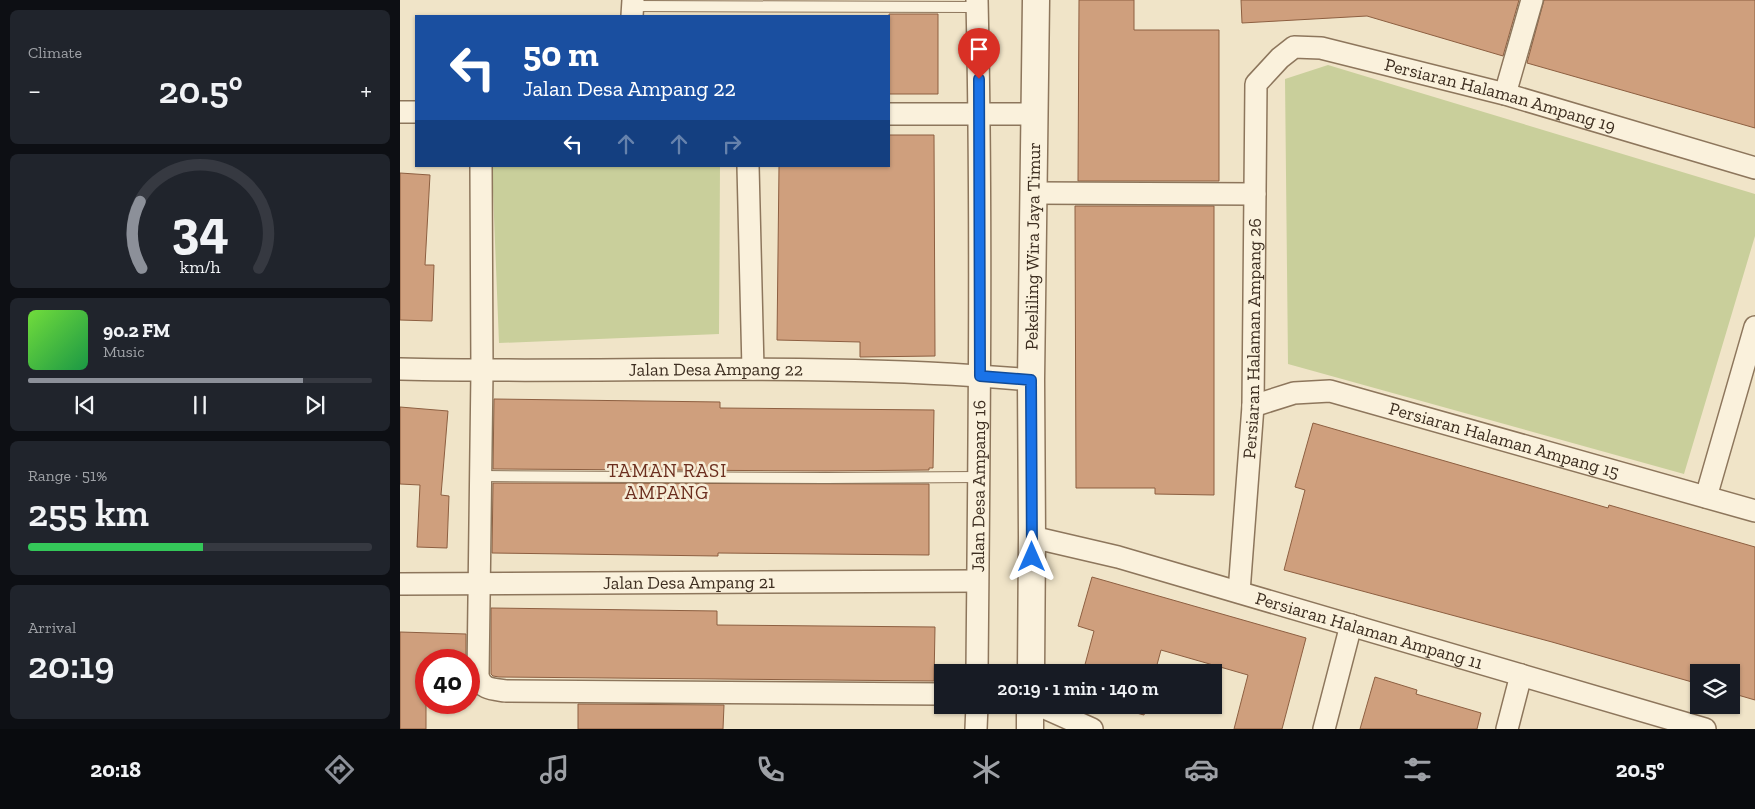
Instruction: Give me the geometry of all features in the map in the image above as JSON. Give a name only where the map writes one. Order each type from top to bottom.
[{"type":"street","name":"Pekeliling Wira Jaya Timur","points":[[1031,664],[1031,380],[1036,0]]},
{"type":"street","points":[[1505,94],[1532,0]]},
{"type":"street","name":"Jalan Desa Ampang 16","points":[[977,4],[980,376],[977,664]]},
{"type":"street","name":"Persiaran Halaman Ampang 19","points":[[1256,84],[1280,58],[1294,47],[1321,48],[1505,94],[1755,168]]},
{"type":"street","name":"Persiaran Halaman Ampang 26","points":[[1239,592],[1253,406],[1256,84]]},
{"type":"street","points":[[400,112],[415,112]]},
{"type":"street","points":[[890,114],[1035,114]]},
{"type":"street","points":[[480,167],[482,371],[478,676],[480,683],[486,688],[506,691],[934,694]]},
{"type":"street","points":[[748,167],[753,369]]},
{"type":"street","points":[[1034,193],[1255,194]]},
{"type":"street","points":[[1706,496],[1755,327]]},
{"type":"street","name":"Jalan Desa Ampang 22","points":[[400,369],[482,371],[753,369],[980,376],[1031,380]]},
{"type":"street","name":"Persiaran Halaman Ampang 15","points":[[1253,406],[1294,393],[1330,391],[1755,511]]},
{"type":"street","name":"Persiaran Halaman Ampang 11","points":[[1032,537],[1118,557],[1699,728]]},
{"type":"street","name":"Jalan Desa Ampang 21","points":[[400,584],[978,581]]},
{"type":"street","points":[[1324,729],[1351,625]]},
{"type":"street","points":[[1507,729],[1521,675]]},
{"type":"street","points":[[976,729],[977,714]]},
{"type":"street","points":[[1030,714],[1030,729]]},
{"type":"street","points":[[1058,714],[1092,729]]},
{"type":"lane","points":[[633,8],[977,4]]},
{"type":"lane","points":[[481,476],[979,477]]},
{"type":"green space","points":[[1328,65],[1755,194],[1755,236],[1684,474],[1288,364],[1285,79]]},
{"type":"green space","points":[[492,167],[720,167],[719,334],[499,343]]},
{"type":"building","points":[[1079,0],[1134,0],[1134,30],[1219,30],[1219,181],[1078,181]]},
{"type":"building","points":[[1241,0],[1519,0],[1503,56],[1367,16],[1242,23]]},
{"type":"building","points":[[1544,0],[1755,0],[1755,128],[1527,63]]},
{"type":"building","points":[[938,14],[938,94],[890,94],[889,15]]},
{"type":"building","points":[[890,135],[934,135],[935,356],[860,357],[860,342],[777,340],[779,167],[890,167]]},
{"type":"building","points":[[400,173],[430,175],[425,265],[434,265],[432,321],[400,320]]},
{"type":"building","points":[[1075,206],[1214,206],[1214,495],[1155,494],[1155,488],[1076,488]]},
{"type":"building","points":[[494,399],[720,402],[720,408],[934,410],[933,468],[929,468],[929,470],[826,471],[493,469]]},
{"type":"building","points":[[400,407],[448,411],[441,495],[449,496],[447,548],[417,547],[420,485],[400,484]]},
{"type":"building","points":[[1313,423],[1608,508],[1609,505],[1755,547],[1755,700],[1740,696],[1740,664],[1690,664],[1690,681],[1284,570],[1305,490],[1295,487]]},
{"type":"building","points":[[493,483],[929,484],[929,555],[718,553],[718,556],[492,553]]},
{"type":"building","points":[[1092,577],[1306,638],[1282,729],[1234,729],[1248,675],[1222,668],[1222,664],[1210,664],[1161,650],[1157,664],[1085,664],[1094,631],[1078,626]]},
{"type":"building","points":[[491,608],[717,611],[717,625],[935,627],[934,681],[499,677],[491,674]]},
{"type":"building","points":[[400,632],[466,634],[466,649],[415,649],[415,714],[426,714],[426,729],[400,729]]},
{"type":"building","points":[[1375,677],[1417,690],[1416,694],[1481,713],[1477,729],[1360,729]]},
{"type":"building","points":[[578,704],[724,705],[723,729],[578,729]]},
{"type":"district","name":"TAMAN RASI AMPANG","points":[[667,481]]},
{"type":"route","points":[[979,79],[980,376],[1031,380],[1032,557]]}]
